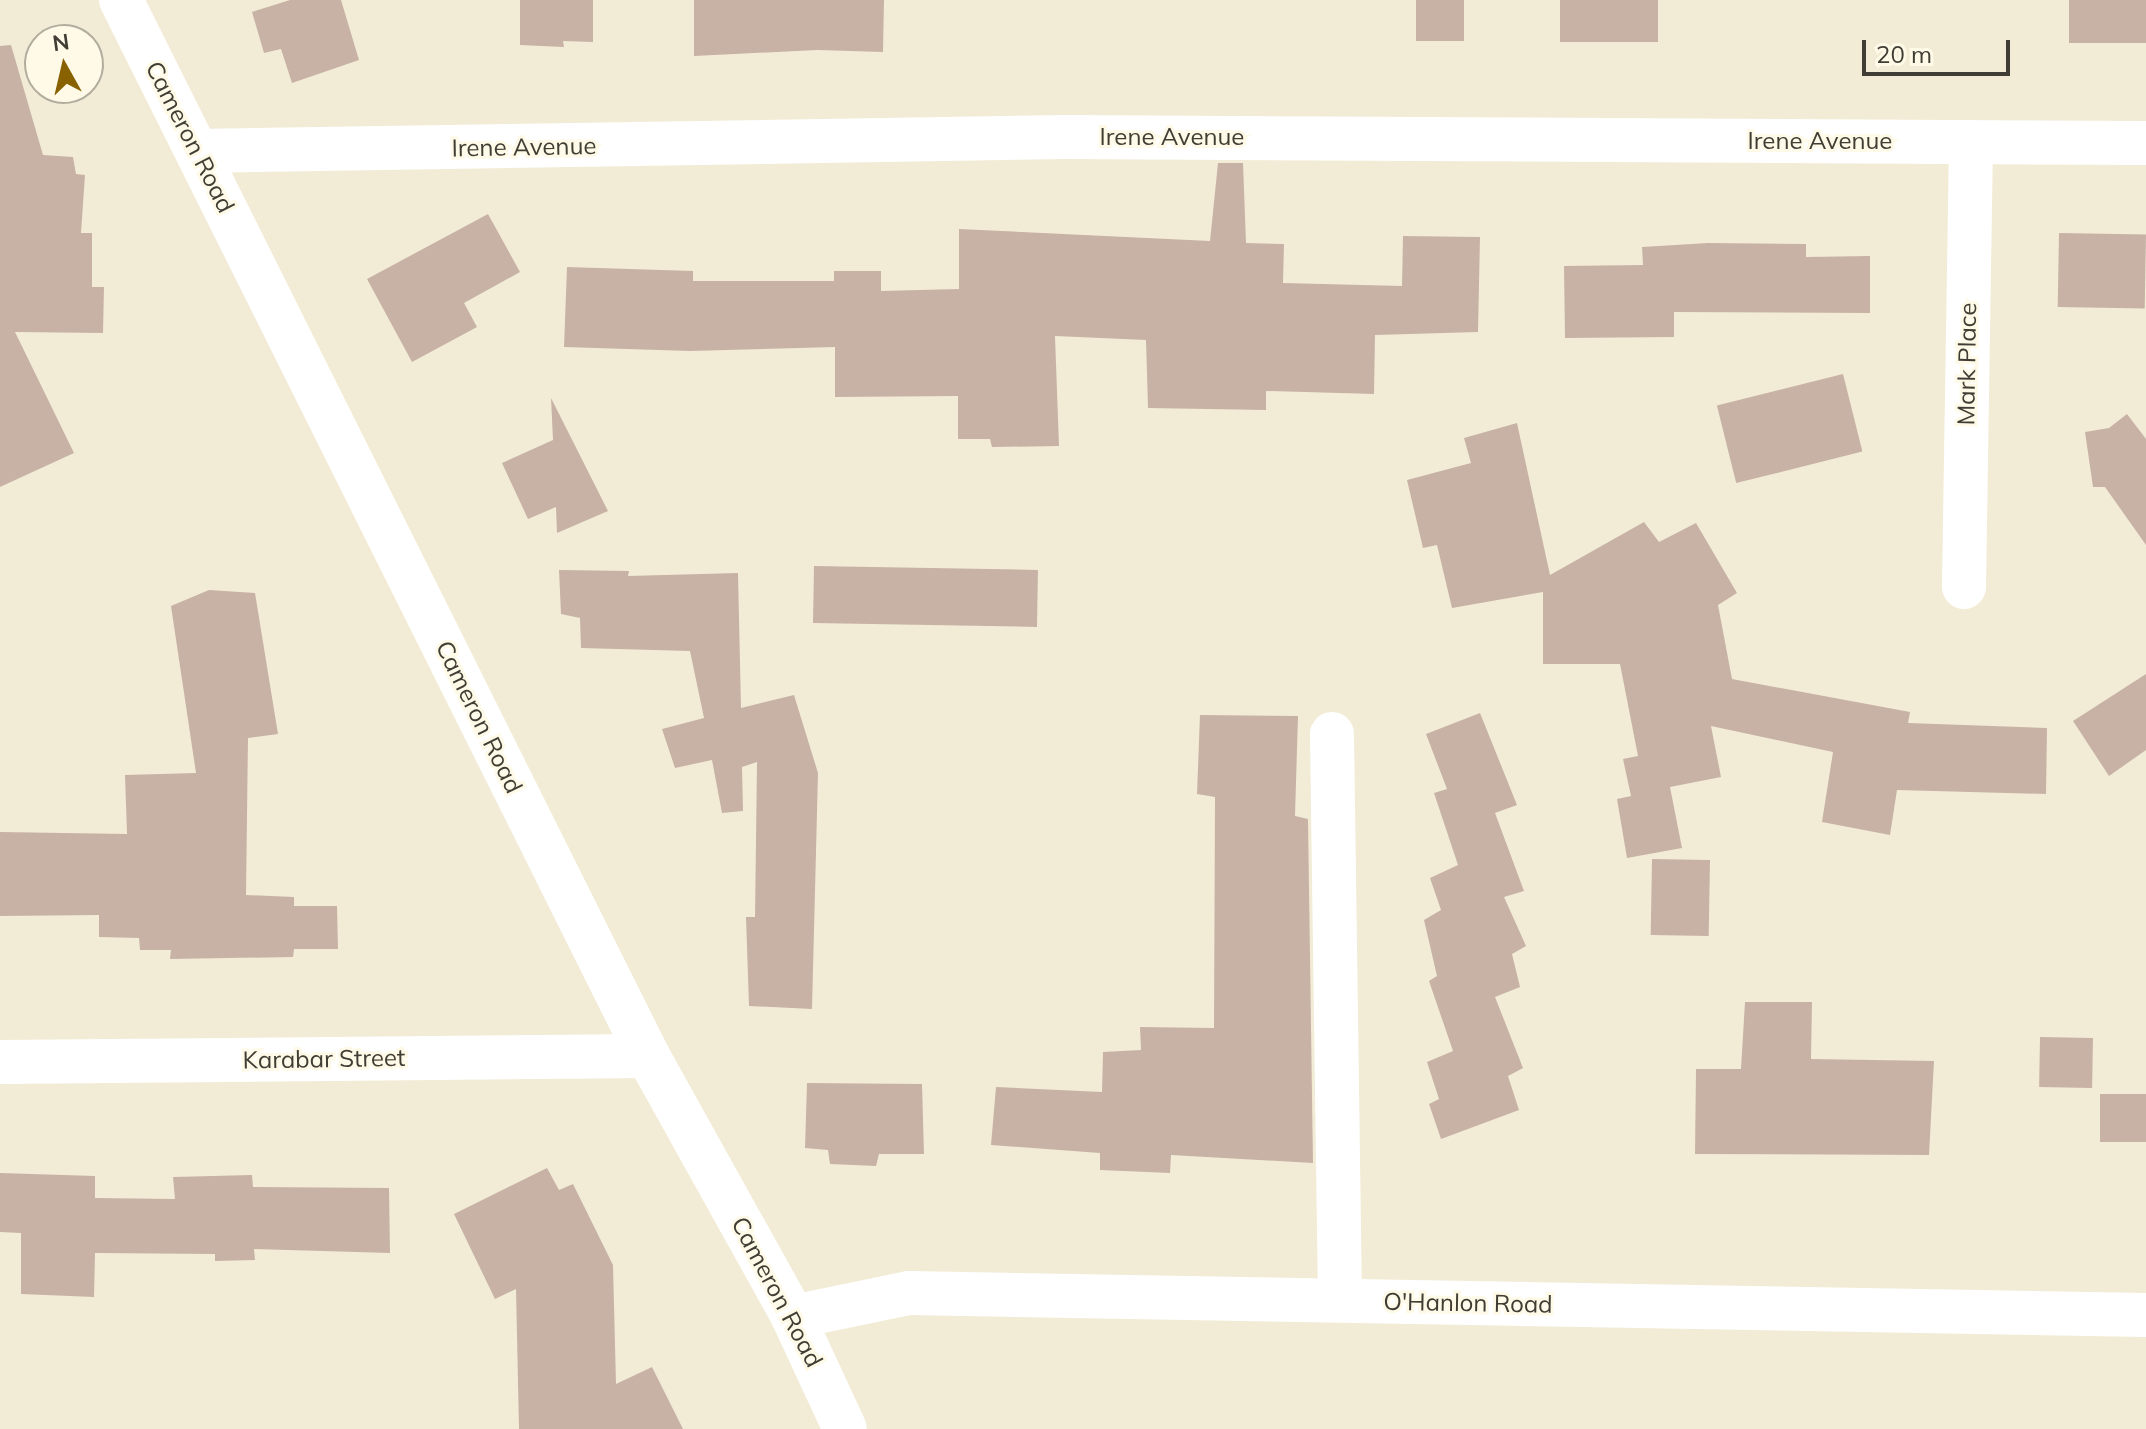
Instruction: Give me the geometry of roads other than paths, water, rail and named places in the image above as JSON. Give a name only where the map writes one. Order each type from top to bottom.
[{"type":"street","name":"Cameron Road","points":[[121,0],[648,1056],[793,1317],[845,1429]]},
{"type":"street","name":"Irene Avenue","points":[[198,151],[1066,137],[2146,143]]},
{"type":"street","name":"Mark Place","points":[[1964,587],[1971,142]]},
{"type":"street","points":[[1332,734],[1340,1300]]},
{"type":"street","name":"Karabar Street","points":[[0,1062],[648,1056]]},
{"type":"street","name":"O'Hanlon Road","points":[[793,1317],[909,1293],[2146,1315]]}]
